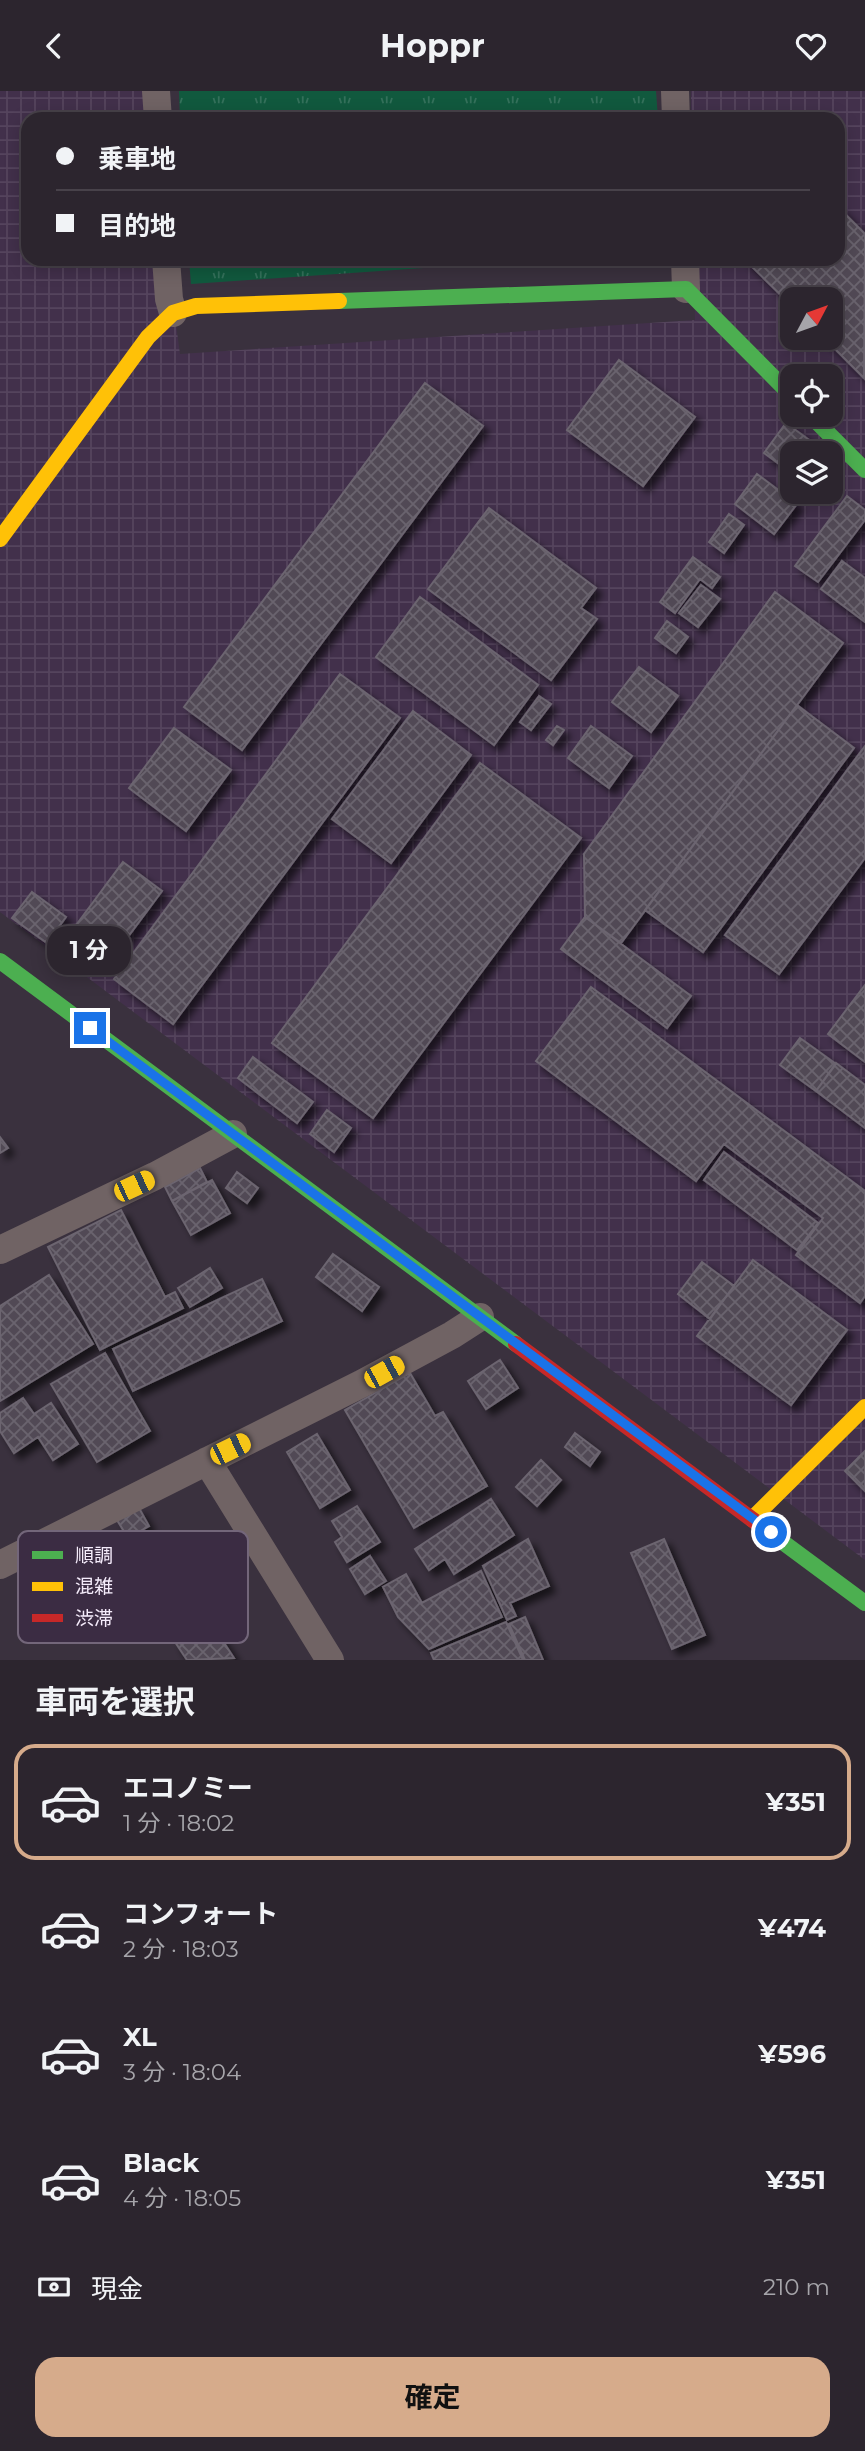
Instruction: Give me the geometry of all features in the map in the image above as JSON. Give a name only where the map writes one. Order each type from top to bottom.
[{"type":"street","points":[[156,91],[158,112]]},
{"type":"street","points":[[675,91],[676,112]]},
{"type":"street","points":[[167,266],[173,313]]},
{"type":"street","points":[[685,266],[687,289],[780,384]]},
{"type":"street","points":[[0,540],[148,337],[173,313],[196,306],[687,289]]},
{"type":"street","points":[[822,427],[865,470]]},
{"type":"street","points":[[0,961],[865,1602]]},
{"type":"street","points":[[0,1250],[155,1176],[233,1133]]},
{"type":"street","points":[[68,1531],[361,1384],[480,1317]]},
{"type":"street","points":[[752,1518],[865,1407]]},
{"type":"street","points":[[207,1461],[330,1660]]},
{"type":"street","points":[[0,1565],[18,1556]]},
{"type":"shaded area","points":[[0,91],[146,91],[149,112],[21,112],[21,266],[168,266],[180,354],[695,320],[694,266],[845,266],[845,112],[691,112],[691,91],[865,91],[865,1560],[0,912]]},
{"type":"green space","points":[[179,91],[656,91],[658,112],[180,112]]},
{"type":"green space","points":[[190,266],[451,266],[191,284]]},
{"type":"building","points":[[845,214],[865,234],[864,378],[836,350],[844,350],[844,287],[780,287],[780,294],[751,266],[845,266]]},
{"type":"building","points":[[619,360],[695,417],[643,486],[567,430]]},
{"type":"building","points":[[425,383],[483,426],[242,750],[184,707]]},
{"type":"building","points":[[783,427],[791,427],[811,441],[780,441],[780,465],[764,453]]},
{"type":"building","points":[[757,474],[780,491],[780,504],[797,504],[774,534],[735,504]]},
{"type":"building","points":[[847,496],[865,510],[865,520],[818,582],[795,566]]},
{"type":"building","points":[[489,508],[596,588],[581,608],[597,619],[551,680],[428,589]]},
{"type":"building","points":[[729,514],[744,525],[724,553],[709,542]]},
{"type":"building","points":[[693,557],[720,577],[712,588],[700,579],[675,613],[660,602]]},
{"type":"building","points":[[842,561],[865,578],[865,622],[821,589]]},
{"type":"building","points":[[701,585],[720,599],[698,627],[679,613]]},
{"type":"building","points":[[775,592],[843,643],[621,943],[585,917],[584,854]]},
{"type":"building","points":[[420,597],[538,685],[494,745],[376,657]]},
{"type":"building","points":[[667,621],[688,637],[676,653],[655,638]]},
{"type":"building","points":[[639,667],[678,696],[651,732],[612,702]]},
{"type":"building","points":[[340,674],[400,718],[173,1024],[114,979]]},
{"type":"building","points":[[539,696],[551,704],[531,730],[520,722]]},
{"type":"building","points":[[797,705],[854,748],[703,952],[645,910]]},
{"type":"building","points":[[413,711],[471,755],[391,863],[332,819]]},
{"type":"building","points":[[557,726],[564,730],[553,745],[546,740]]},
{"type":"building","points":[[591,726],[632,756],[609,788],[568,758]]},
{"type":"building","points":[[174,728],[231,770],[186,831],[129,788]]},
{"type":"building","points":[[865,746],[865,858],[779,974],[725,935]]},
{"type":"building","points":[[480,763],[581,838],[373,1118],[272,1043]]},
{"type":"building","points":[[123,862],[162,891],[107,965],[68,936]]},
{"type":"building","points":[[32,892],[66,917],[47,943],[12,918]]},
{"type":"building","points":[[585,917],[691,996],[667,1028],[561,949]]},
{"type":"building","points":[[865,985],[865,1062],[828,1034]]},
{"type":"building","points":[[591,987],[865,1191],[865,1296],[860,1303],[796,1255],[823,1218],[724,1144],[696,1181],[536,1061]]},
{"type":"building","points":[[800,1038],[836,1064],[816,1091],[780,1065]]},
{"type":"building","points":[[253,1057],[313,1102],[297,1123],[238,1078]]},
{"type":"building","points":[[836,1063],[865,1085],[865,1128],[816,1091]]},
{"type":"building","points":[[327,1110],[351,1128],[334,1152],[310,1134]]},
{"type":"building","points":[[0,1137],[8,1148],[0,1153]]},
{"type":"building","points":[[724,1152],[818,1223],[797,1250],[704,1180]]},
{"type":"building","points":[[200,1168],[207,1182],[172,1201],[165,1187]]},
{"type":"building","points":[[237,1172],[258,1188],[247,1203],[226,1188]]},
{"type":"building","points":[[212,1180],[230,1213],[191,1235],[172,1201]]},
{"type":"building","points":[[121,1210],[165,1297],[175,1292],[183,1308],[100,1350],[48,1247]]},
{"type":"building","points":[[333,1254],[379,1287],[362,1311],[316,1277]]},
{"type":"building","points":[[753,1260],[847,1330],[791,1405],[697,1336]]},
{"type":"building","points":[[702,1262],[734,1286],[710,1319],[678,1294]]},
{"type":"building","points":[[210,1268],[222,1288],[190,1307],[178,1288]]},
{"type":"building","points":[[49,1275],[93,1344],[0,1401],[0,1306]]},
{"type":"building","points":[[262,1279],[282,1321],[133,1391],[113,1349]]},
{"type":"building","points":[[105,1353],[150,1431],[97,1462],[51,1384]]},
{"type":"building","points":[[500,1360],[518,1388],[486,1409],[468,1381]]},
{"type":"building","points":[[410,1373],[435,1416],[443,1412],[487,1486],[414,1528],[345,1410]]},
{"type":"building","points":[[23,1398],[34,1414],[51,1403],[78,1444],[53,1460],[38,1437],[14,1453],[0,1431],[0,1413]]},
{"type":"building","points":[[575,1433],[600,1452],[590,1466],[565,1447]]},
{"type":"building","points":[[317,1434],[350,1490],[320,1508],[287,1452]]},
{"type":"building","points":[[865,1451],[865,1491],[845,1471]]},
{"type":"building","points":[[541,1460],[561,1480],[537,1506],[516,1487]]},
{"type":"building","points":[[491,1499],[514,1535],[454,1574],[445,1559],[429,1570],[415,1549]]},
{"type":"building","points":[[357,1506],[380,1542],[347,1562],[335,1542],[342,1537],[332,1521]]},
{"type":"building","points":[[139,1508],[149,1526],[140,1531],[124,1531],[117,1520]]},
{"type":"building","points":[[528,1539],[549,1586],[510,1603],[516,1616],[507,1620],[483,1566]]},
{"type":"building","points":[[664,1539],[705,1635],[672,1649],[631,1553]]},
{"type":"building","points":[[370,1556],[386,1581],[365,1594],[350,1569]]},
{"type":"building","points":[[481,1571],[502,1617],[429,1649],[398,1617],[383,1587],[406,1574],[422,1603]]},
{"type":"building","points":[[525,1617],[543,1660],[525,1660],[509,1624]]},
{"type":"building","points":[[506,1622],[523,1660],[434,1660],[431,1653]]},
{"type":"building","points":[[176,1643],[224,1643],[234,1658],[187,1660]]},
{"type":"traffic: fast","points":[[339,301],[686,289],[780,384]]},
{"type":"traffic: fast","points":[[822,427],[865,470]]},
{"type":"traffic: fast","points":[[0,961],[516,1344]]},
{"type":"traffic: fast","points":[[761,1526],[865,1603]]},
{"type":"traffic: slow","points":[[0,539],[148,337],[173,313],[196,306],[339,301]]},
{"type":"traffic: slow","points":[[752,1519],[865,1407]]},
{"type":"traffic: jam","points":[[516,1344],[761,1526]]},
{"type":"route","points":[[90,1028],[771,1532]]}]
